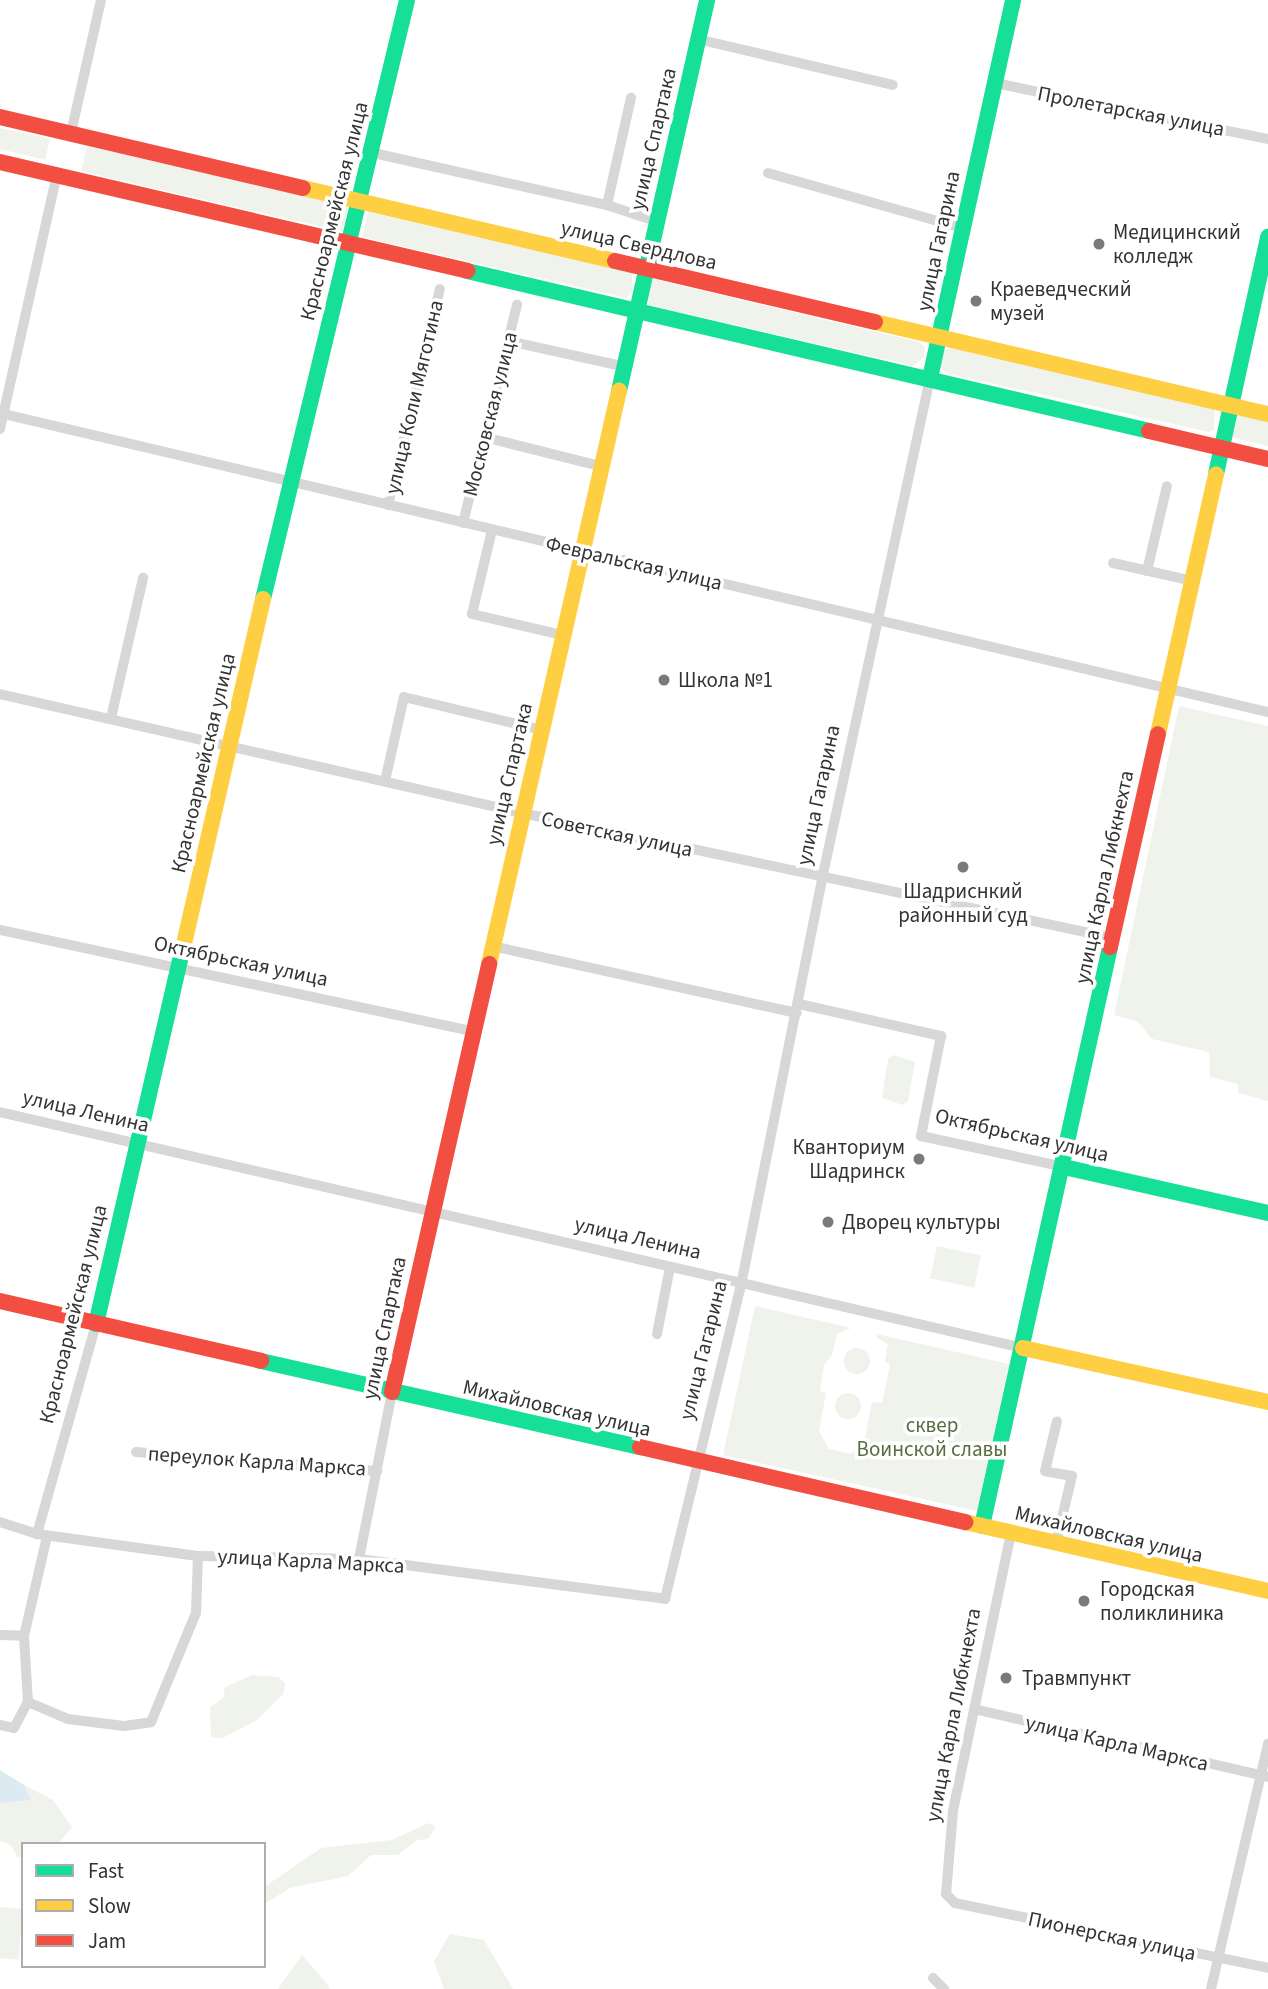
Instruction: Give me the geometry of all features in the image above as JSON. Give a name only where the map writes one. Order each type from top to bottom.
[{"type":"street","points":[[71,133],[102,0]]},
{"type":"street","name":"Красноармейская улица","points":[[28,1702],[24,1636],[42,1535],[96,1324],[290,482],[407,0]]},
{"type":"street","name":"улица Спартака","points":[[359,1559],[429,1212],[473,1031],[634,309],[707,0]]},
{"type":"street","name":"улица Гагарина","points":[[665,1599],[741,1284],[822,879],[1013,0]]},
{"type":"street","points":[[697,39],[893,85]]},
{"type":"street","name":"Пролетарская улица","points":[[995,83],[1268,139]]},
{"type":"street","points":[[607,205],[631,98]]},
{"type":"street","name":"улица Свердлова","points":[[0,117],[1268,414]]},
{"type":"street","points":[[369,152],[607,205],[655,221]]},
{"type":"street","points":[[0,162],[1268,458]]},
{"type":"street","points":[[768,173],[962,228]]},
{"type":"street","points":[[0,429],[57,175]]},
{"type":"street","name":"улица Карла Либкнехта","points":[[982,1526],[1064,1167],[1218,447],[1268,237]]},
{"type":"street","name":"улица Коли Мяготина","points":[[388,505],[440,289]]},
{"type":"street","name":"Московская улица","points":[[463,523],[517,304]]},
{"type":"street","points":[[508,341],[622,366]]},
{"type":"street","name":"Февральская улица","points":[[2,414],[1268,712]]},
{"type":"street","points":[[484,437],[600,466]]},
{"type":"street","points":[[1147,571],[1167,486]]},
{"type":"street","points":[[492,530],[472,614],[562,635]]},
{"type":"street","points":[[1114,563],[1189,580]]},
{"type":"street","points":[[111,718],[142,578]]},
{"type":"street","name":"Советская улица","points":[[0,694],[822,879],[1113,938]]},
{"type":"street","points":[[385,782],[404,697],[541,730]]},
{"type":"street","name":"Октябрьская улица","points":[[0,930],[473,1031]]},
{"type":"street","name":"Октябрьская улица","points":[[492,946],[941,1036],[921,1136],[1268,1213]]},
{"type":"street","name":"улица Ленина","points":[[0,1112],[741,1284],[1268,1402]]},
{"type":"street","points":[[657,1334],[670,1267]]},
{"type":"street","name":"Михайловская улица","points":[[0,1301],[1268,1591]]},
{"type":"street","points":[[1056,1543],[1072,1476],[1045,1471],[1057,1421]]},
{"type":"street","name":"переулок Карла Маркса","points":[[136,1452],[377,1471]]},
{"type":"street","name":"улица Карла Маркса","points":[[0,1522],[42,1535],[198,1556],[359,1559],[665,1599]]},
{"type":"street","name":"улица Карла Либкнехта","points":[[955,1903],[946,1894],[944,1877],[974,1710],[1011,1533]]},
{"type":"street","points":[[0,1725],[14,1728],[28,1702],[68,1719],[124,1726],[151,1722],[197,1613],[198,1556]]},
{"type":"street","points":[[0,1635],[24,1636]]},
{"type":"street","name":"улица Карла Маркса","points":[[974,1710],[1264,1777]]},
{"type":"street","points":[[1211,1989],[1264,1777],[1268,1744]]},
{"type":"street","name":"Пионерская улица","points":[[955,1903],[1268,1968]]},
{"type":"street","points":[[933,1978],[944,1989]]},
{"type":"green space","points":[[0,128],[50,139],[45,160],[0,149]]},
{"type":"green space","points":[[87,146],[348,206],[342,232],[81,171]]},
{"type":"green space","points":[[368,212],[632,273],[632,291],[627,298],[362,237]]},
{"type":"green space","points":[[653,279],[919,342],[925,348],[924,357],[913,366],[649,305],[645,299]]},
{"type":"green space","points":[[951,348],[1215,409],[1214,430],[1209,432],[946,373],[939,366],[942,351]]},
{"type":"green space","points":[[1235,414],[1268,422],[1268,446],[1230,437]]},
{"type":"green space","points":[[1179,706],[1268,726],[1268,1101],[1238,1093],[1238,1084],[1210,1077],[1209,1052],[1152,1039],[1138,1022],[1114,1015]]},
{"type":"green space","points":[[894,1055],[915,1062],[908,1101],[903,1105],[882,1098],[888,1059]]},
{"type":"green space","points":[[937,1246],[981,1255],[974,1288],[930,1278]]},
{"type":"green space","name":"сквер Воинской славы","points":[[755,1306],[851,1328],[837,1334],[832,1355],[824,1365],[820,1391],[826,1393],[819,1431],[829,1449],[850,1454],[864,1443],[872,1402],[882,1403],[890,1365],[885,1361],[888,1344],[877,1338],[877,1334],[1009,1364],[977,1511],[723,1455]]},
{"type":"green space","points":[[857,1348],[866,1352],[870,1361],[866,1370],[857,1374],[848,1370],[844,1361],[848,1352]]},
{"type":"green space","points":[[848,1393],[857,1397],[861,1406],[857,1415],[848,1419],[839,1415],[835,1406],[839,1397]]},
{"type":"green space","points":[[252,1675],[278,1677],[285,1683],[284,1693],[257,1720],[223,1738],[211,1737],[210,1707],[223,1698],[225,1687]]},
{"type":"green space","points":[[24,1785],[53,1800],[72,1827],[60,1842],[21,1842],[21,1857],[17,1857],[11,1845],[0,1841],[0,1803],[31,1800]]},
{"type":"green space","points":[[428,1823],[436,1827],[428,1839],[417,1840],[398,1855],[371,1855],[348,1876],[290,1888],[266,1903],[266,1886],[321,1848],[392,1840]]},
{"type":"green space","points":[[0,1907],[21,1909],[18,1960],[0,1958]]},
{"type":"green space","points":[[450,1934],[484,1940],[513,1989],[444,1989],[434,1961]]},
{"type":"green space","points":[[302,1955],[327,1984],[330,1989],[278,1989]]},
{"type":"shaded area","points":[[0,1770],[24,1785],[31,1800],[0,1803]]},
{"type":"traffic: fast","points":[[263,599],[407,0]]},
{"type":"traffic: fast","points":[[619,391],[707,0]]},
{"type":"traffic: fast","points":[[930,378],[1013,0]]},
{"type":"traffic: fast","points":[[1216,474],[1268,237]]},
{"type":"traffic: fast","points":[[467,271],[1149,431]]},
{"type":"traffic: fast","points":[[96,1324],[184,944]]},
{"type":"traffic: fast","points":[[982,1526],[1110,947]]},
{"type":"traffic: fast","points":[[1064,1167],[1268,1213]]},
{"type":"traffic: fast","points":[[261,1361],[640,1447]]},
{"type":"traffic: slow","points":[[303,188],[615,261]]},
{"type":"traffic: slow","points":[[875,322],[1268,414]]},
{"type":"traffic: slow","points":[[489,964],[619,391]]},
{"type":"traffic: slow","points":[[1158,734],[1216,474]]},
{"type":"traffic: slow","points":[[184,944],[263,599]]},
{"type":"traffic: slow","points":[[1023,1348],[1268,1402]]},
{"type":"traffic: slow","points":[[965,1522],[1268,1591]]},
{"type":"traffic: jam","points":[[0,117],[303,188]]},
{"type":"traffic: jam","points":[[0,162],[467,271]]},
{"type":"traffic: jam","points":[[615,261],[875,322]]},
{"type":"traffic: jam","points":[[1149,431],[1268,459]]},
{"type":"traffic: jam","points":[[1110,947],[1158,734]]},
{"type":"traffic: jam","points":[[392,1392],[489,964]]},
{"type":"traffic: jam","points":[[0,1301],[261,1361]]},
{"type":"traffic: jam","points":[[640,1447],[965,1522]]},
{"type":"place","name":"Медицинский колледж","points":[[1099,244]]},
{"type":"place","name":"Краеведческий музей","points":[[976,301]]},
{"type":"place","name":"Школа №1","points":[[664,680]]},
{"type":"place","name":"Шадриснкий районный суд","points":[[963,867]]},
{"type":"place","name":"Кванториум Шадринск","points":[[919,1159]]},
{"type":"place","name":"Дворец культуры","points":[[828,1222]]},
{"type":"place","name":"Городская поликлиника","points":[[1084,1601]]},
{"type":"place","name":"Травмпункт","points":[[1006,1678]]}]
